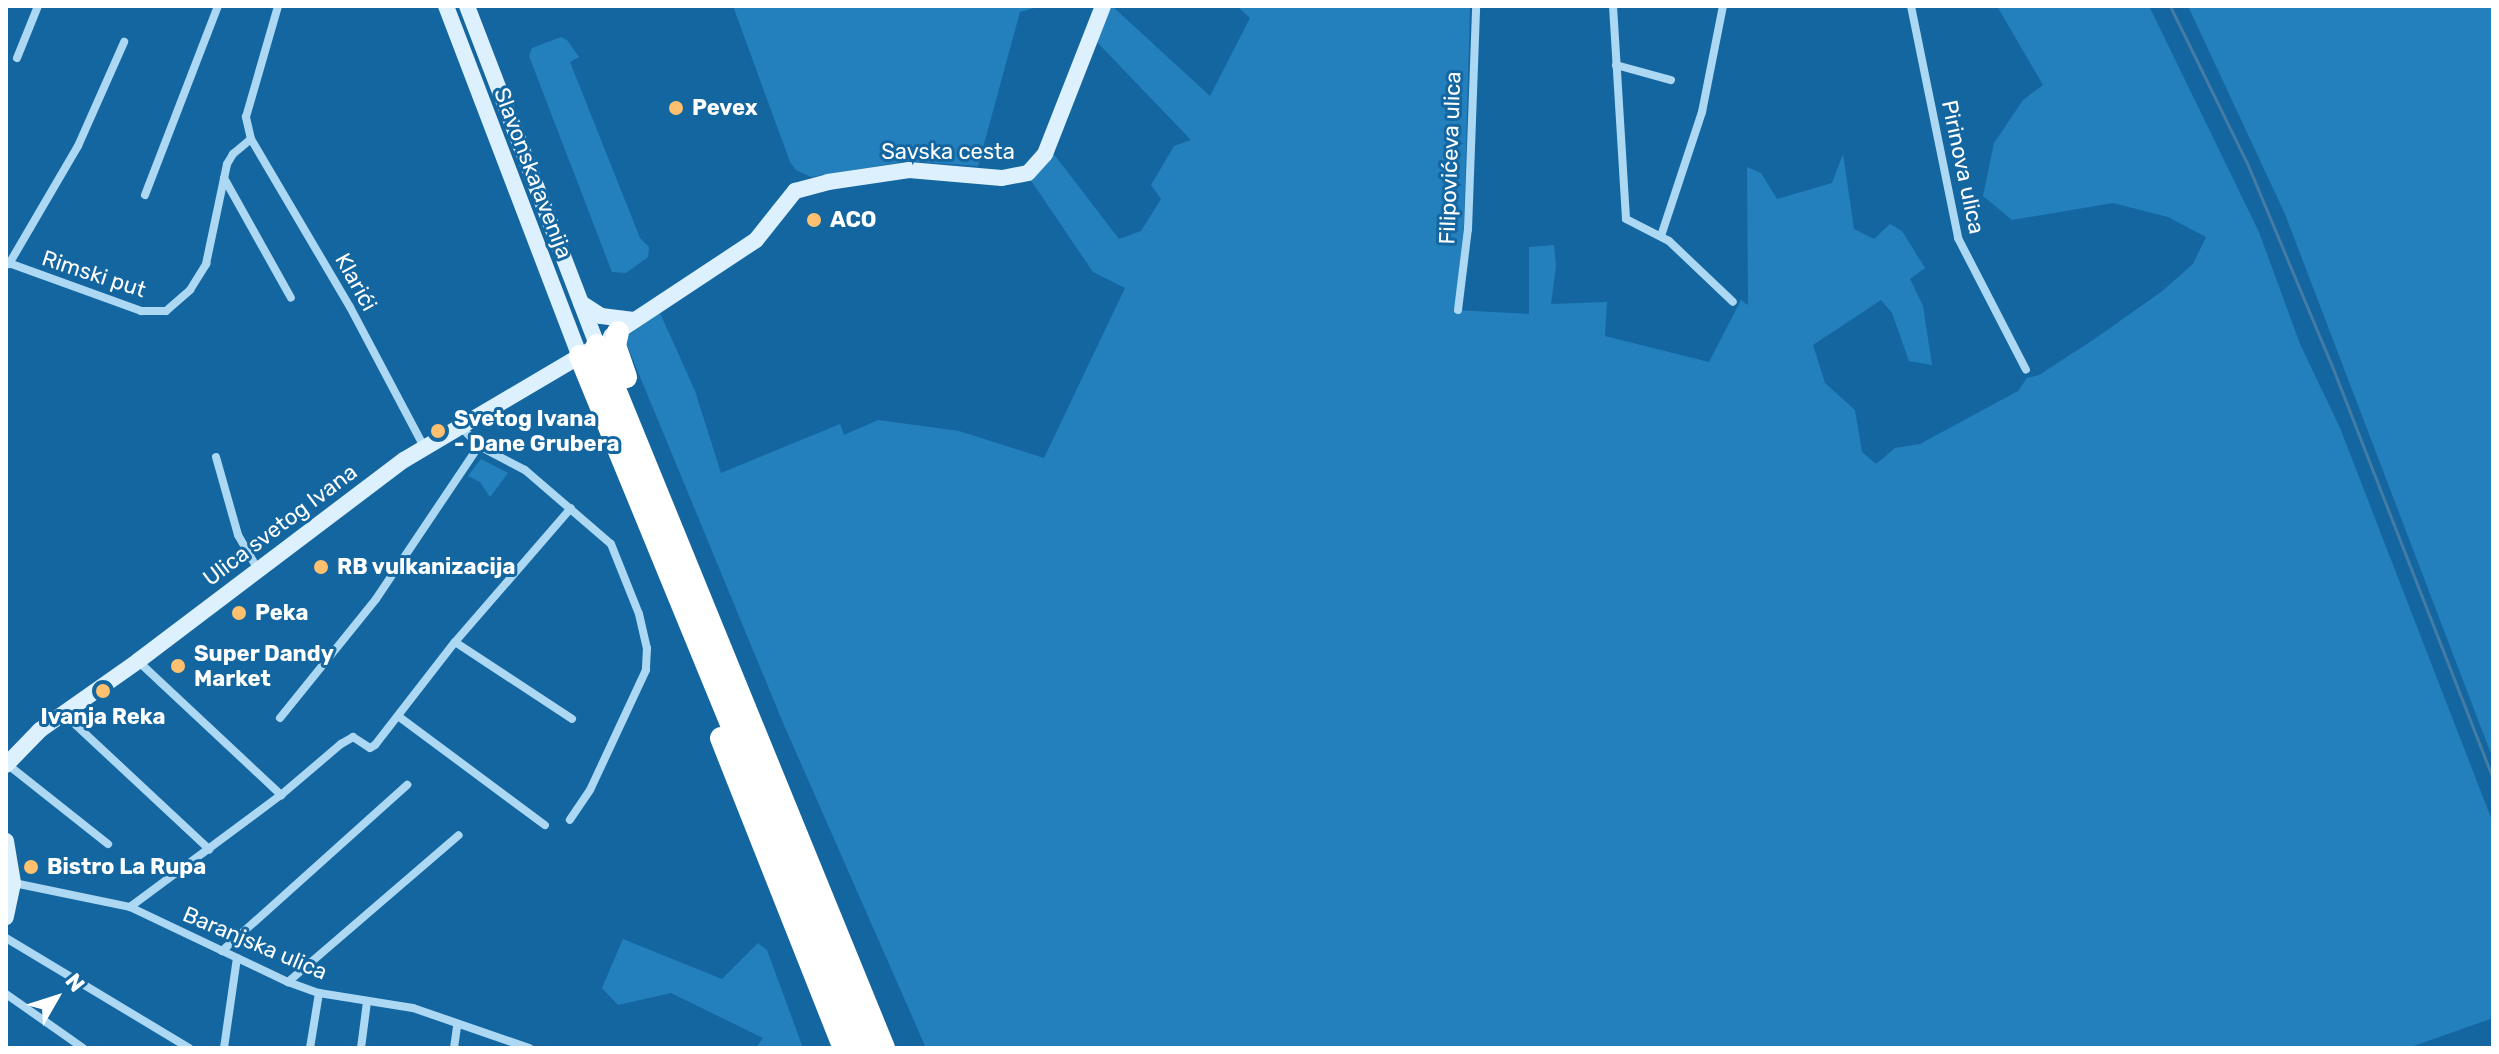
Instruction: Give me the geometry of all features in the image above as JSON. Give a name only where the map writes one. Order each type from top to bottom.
[{"type":"highway","points":[[626,326],[615,345],[635,408],[636,441]]},
{"type":"highway","points":[[589,350],[636,441],[884,1048]]},
{"type":"highway","points":[[589,350],[690,626],[864,1048]]},
{"type":"highway","points":[[690,626],[690,649],[726,751],[844,1048]]},
{"type":"street","points":[[17,58],[38,6]]},
{"type":"street","points":[[145,195],[218,6]]},
{"type":"street","points":[[251,139],[246,117],[278,6]]},
{"type":"street","name":"Slavonska avenija","points":[[446,6],[589,350]]},
{"type":"street","name":"Slavonska avenija","points":[[467,6],[581,303],[589,350]]},
{"type":"street","name":"Savska cesta","points":[[589,350],[756,240],[795,191],[882,172],[929,170],[1002,178],[1028,173],[1045,154],[1103,6]]},
{"type":"street","name":"Filipovićeva ulica","points":[[1458,310],[1468,229],[1476,6]]},
{"type":"street","points":[[1613,6],[1626,219],[1661,236],[1733,302]]},
{"type":"street","points":[[1661,236],[1702,112],[1723,6]]},
{"type":"street","name":"Pirinova ulica","points":[[1911,6],[1958,238],[2026,370]]},
{"type":"street","points":[[8,263],[78,146],[124,42]]},
{"type":"street","points":[[1616,65],[1671,80]]},
{"type":"street","name":"Rimski put","points":[[8,263],[141,311],[166,311],[190,290],[206,264],[223,178],[233,154],[251,139]]},
{"type":"street","name":"Klarići","points":[[251,139],[350,307],[424,447]]},
{"type":"street","points":[[223,178],[291,298]]},
{"type":"street","points":[[581,303],[601,316],[626,326]]},
{"type":"street","name":"Ulica svetog Ivana","points":[[6,764],[40,730],[138,661],[424,447],[589,350]]},
{"type":"street","points":[[459,425],[479,446],[525,470],[611,544],[639,614],[648,660],[643,679],[605,761],[570,820]]},
{"type":"street","points":[[280,718],[376,599],[479,446]]},
{"type":"street","points":[[216,457],[238,535],[258,569]]},
{"type":"street","points":[[130,907],[281,795],[353,737],[370,748],[375,745],[455,642],[571,508]]},
{"type":"street","points":[[455,642],[572,719]]},
{"type":"street","points":[[138,661],[281,795]]},
{"type":"street","points":[[63,713],[209,849]]},
{"type":"street","points":[[398,716],[545,825]]},
{"type":"street","points":[[6,764],[108,844]]},
{"type":"street","points":[[222,951],[407,785]]},
{"type":"street","points":[[288,982],[459,835]]},
{"type":"street","points":[[6,841],[13,883],[6,917]]},
{"type":"street","name":"Baranjska ulica","points":[[13,883],[130,907],[288,982],[319,993],[413,1008],[457,1026],[529,1048]]},
{"type":"street","points":[[6,938],[189,1048]]},
{"type":"street","points":[[224,1048],[237,958]]},
{"type":"street","points":[[310,1048],[319,993]]},
{"type":"street","points":[[6,994],[83,1048]]},
{"type":"street","points":[[361,1048],[367,1002]]},
{"type":"street","points":[[454,1048],[457,1026]]},
{"type":"shaded area","points":[[733,6],[1041,6],[1020,12],[978,166],[908,161],[811,177],[796,170],[790,162]]},
{"type":"shaded area","points":[[1112,6],[1210,96],[1250,18],[1237,6],[1470,6],[1464,223],[1455,310],[1529,314],[1529,247],[1554,245],[1556,266],[1551,304],[1607,302],[1605,336],[1709,362],[1741,300],[1748,305],[1747,167],[1761,173],[1777,199],[1832,183],[1843,154],[1854,229],[1874,239],[1890,224],[1902,231],[1925,268],[1910,279],[1923,306],[1932,365],[1909,361],[1892,313],[1881,300],[1813,345],[1825,383],[1855,410],[1862,452],[1876,464],[1895,448],[1920,444],[2018,391],[2027,378],[2039,375],[2093,340],[2161,292],[2193,264],[2206,237],[2168,217],[2113,203],[2012,220],[1983,196],[1994,143],[2023,100],[2043,85],[1997,6],[2149,6],[2259,232],[2300,344],[2340,428],[2493,823],[2493,1018],[2408,1048],[926,1048],[784,725],[624,338],[660,313],[695,391],[721,473],[840,424],[844,435],[878,420],[959,431],[1044,458],[1125,288],[1093,272],[1030,179],[1053,153],[1119,239],[1141,231],[1161,199],[1151,185],[1174,146],[1191,140],[1096,41]]},
{"type":"shaded area","points":[[2188,6],[2493,6],[2493,759],[2285,214]]},
{"type":"shaded area","points":[[561,37],[567,40],[579,57],[570,62],[640,238],[649,247],[648,257],[626,273],[612,272],[529,56],[532,48]]},
{"type":"shaded area","points":[[481,459],[508,473],[490,497],[480,482],[468,476]]},
{"type":"shaded area","points":[[623,939],[722,979],[758,943],[767,950],[803,1048],[756,1048],[763,1038],[671,993],[618,1005],[602,988]]},
{"type":"waterway","points":[[2170,6],[2247,163],[2332,366],[2493,778]]},
{"type":"place","name":"Pevex","points":[[676,108]]},
{"type":"place","name":"ACO","points":[[814,220]]},
{"type":"place","name":"Svetog Ivana - Dane Grubera","points":[[438,431]]},
{"type":"place","name":"RB vulkanizacija","points":[[321,567]]},
{"type":"place","name":"Peka","points":[[239,613]]},
{"type":"place","name":"Super Dandy Market","points":[[178,666]]},
{"type":"place","name":"Ivanja Reka","points":[[103,691]]},
{"type":"place","name":"Bistro La Rupa","points":[[31,867]]}]
